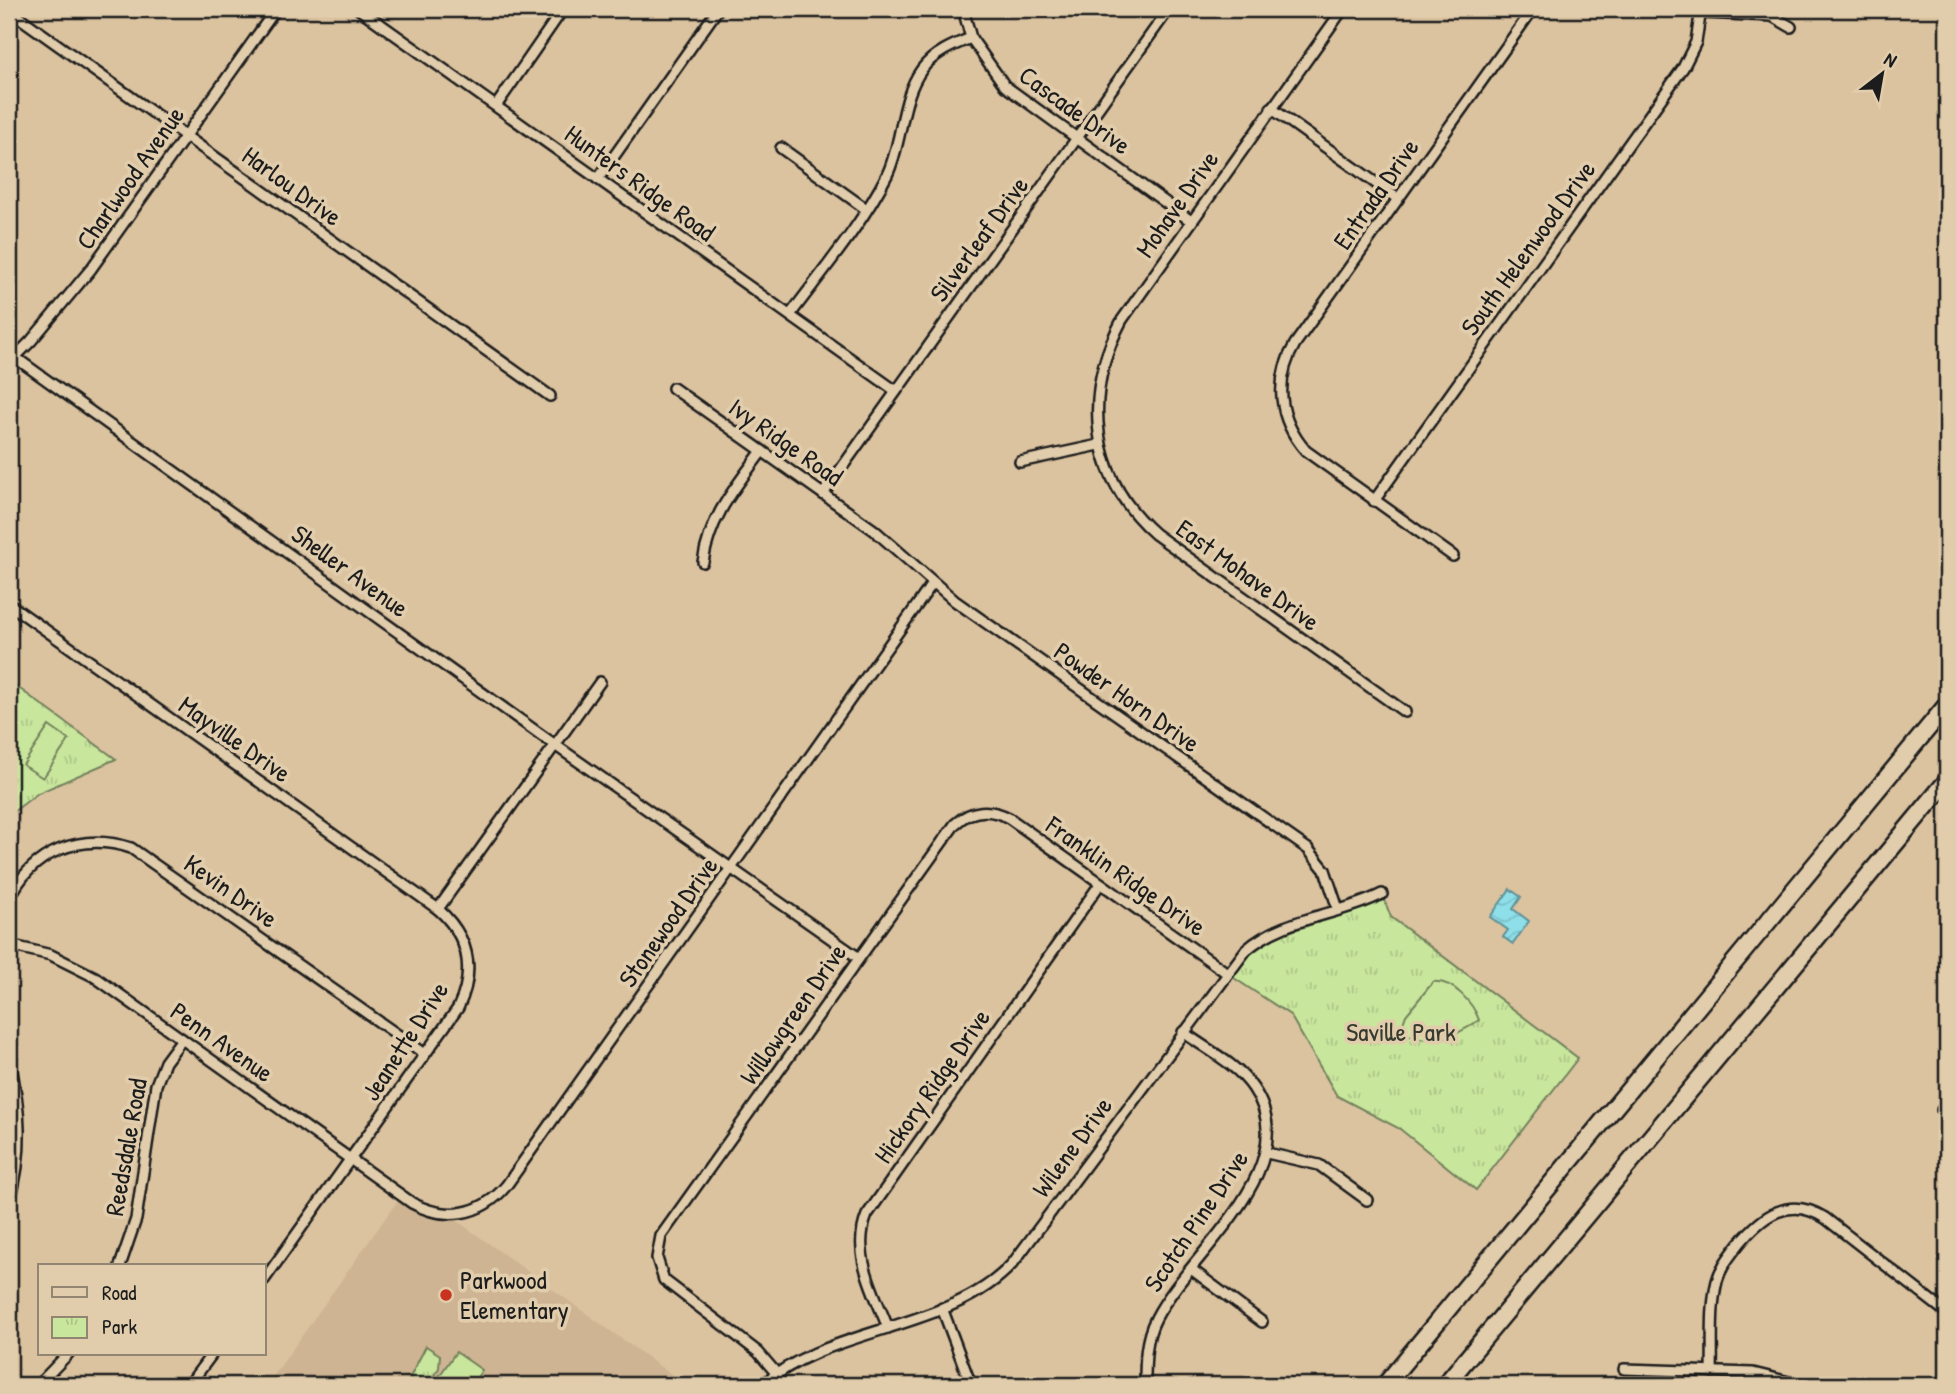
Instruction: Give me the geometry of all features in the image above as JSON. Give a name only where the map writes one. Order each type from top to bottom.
[{"type":"highway","points":[[1385,1385],[1947,705]]},
{"type":"highway","points":[[1445,1385],[1947,781]]},
{"type":"street","name":"Charlwood Avenue","points":[[11,357],[91,269],[184,134],[276,9]]},
{"type":"street","name":"Hunters Ridge Road","points":[[359,9],[896,391]]},
{"type":"street","points":[[496,106],[563,9]]},
{"type":"street","points":[[598,179],[718,9]]},
{"type":"street","name":"Cascade Drive","points":[[963,9],[971,38],[1004,86],[1191,221]]},
{"type":"street","name":"Silverleaf Drive","points":[[823,494],[1169,9]]},
{"type":"street","name":"Mohave Drive","points":[[1099,445],[1098,400],[1111,342],[1122,320],[1343,9]]},
{"type":"street","name":"Entrada Drive","points":[[1374,501],[1306,451],[1295,438],[1284,414],[1281,384],[1288,355],[1534,9]]},
{"type":"street","name":"Harlou Drive","points":[[9,10],[550,396]]},
{"type":"street","points":[[1701,11],[1772,16],[1791,27]]},
{"type":"street","name":"South Helenwood Drive","points":[[1374,501],[1683,68],[1696,42],[1701,11]]},
{"type":"street","points":[[790,315],[866,209],[894,158],[916,80],[930,60],[971,38]]},
{"type":"street","points":[[1271,108],[1398,199]]},
{"type":"street","points":[[781,148],[866,209]]},
{"type":"street","name":"Sheller Avenue","points":[[11,357],[859,958]]},
{"type":"street","name":"Ivy Ridge Road","points":[[673,388],[874,530]]},
{"type":"street","points":[[1020,462],[1099,445]]},
{"type":"street","name":"East Mohave Drive","points":[[1099,445],[1113,481],[1127,505],[1155,534],[1405,712]]},
{"type":"street","points":[[703,562],[706,539],[717,514],[762,451]]},
{"type":"street","points":[[1374,501],[1453,556]]},
{"type":"street","name":"Powder Horn Drive","points":[[874,530],[932,584],[1308,849],[1325,870],[1338,909]]},
{"type":"street","name":"Stonewood Drive","points":[[401,1196],[427,1211],[449,1215],[479,1208],[500,1193],[932,584]]},
{"type":"street","name":"Mayville Drive","points":[[9,604],[438,909]]},
{"type":"street","points":[[438,909],[600,682]]},
{"type":"street","name":"Willowgreen Drive","points":[[777,1374],[758,1352],[670,1287],[662,1275],[657,1258],[664,1231],[955,824],[976,812],[1000,814]]},
{"type":"street","name":"Franklin Ridge Drive","points":[[1000,814],[1227,973]]},
{"type":"street","name":"Kevin Drive","points":[[9,900],[29,869],[54,851],[92,842],[131,848],[425,1055]]},
{"type":"street","name":"Hickory Ridge Drive","points":[[888,1328],[862,1257],[861,1235],[867,1215],[1100,884]]},
{"type":"street","name":"Wilene Drive","points":[[763,1385],[800,1361],[980,1292],[1013,1263],[1245,950],[1268,934],[1338,909],[1364,903],[1382,894]]},
{"type":"street","name":"Jeanette Drive","points":[[266,1277],[425,1055],[465,993],[469,971],[461,938],[438,909]]},
{"type":"street","name":"Penn Avenue","points":[[9,945],[51,955],[85,971],[401,1196]]},
{"type":"street","name":"Scotch Pine Drive","points":[[1145,1385],[1145,1356],[1150,1331],[1159,1312],[1255,1181],[1267,1153],[1267,1119],[1254,1089],[1237,1071],[1183,1032]]},
{"type":"street","name":"Reedsdale Road","points":[[121,1264],[136,1219],[156,1085],[165,1062],[182,1039]]},
{"type":"street","points":[[9,1059],[21,1131],[18,1168],[9,1203]]},
{"type":"street","points":[[1267,1153],[1319,1166],[1367,1200]]},
{"type":"street","points":[[1712,1372],[1715,1289],[1721,1269],[1756,1223],[1784,1208],[1806,1209],[1825,1218],[1947,1313]]},
{"type":"street","points":[[1191,1269],[1262,1322]]},
{"type":"street","points":[[942,1308],[971,1385]]},
{"type":"street","points":[[38,1385],[66,1356]]},
{"type":"street","points":[[189,1385],[211,1356]]},
{"type":"street","points":[[1624,1368],[1766,1375],[1801,1385]]},
{"type":"shaded area","name":"Parkwood Elementary","points":[[401,1196],[449,1215],[672,1375],[665,1385],[267,1385]]},
{"type":"green space","points":[[9,681],[116,759],[38,793],[9,815]]},
{"type":"green space","points":[[49,726],[69,740],[43,778],[23,765]]},
{"type":"green space","name":"Saville Park","points":[[1383,897],[1391,917],[1578,1058],[1476,1190],[1400,1129],[1337,1096],[1290,1015],[1231,976],[1264,944],[1282,934]]},
{"type":"green space","points":[[1433,982],[1440,982],[1455,989],[1472,1007],[1479,1020],[1460,1032],[1441,1038],[1421,1038],[1400,1032],[1406,1015]]},
{"type":"green space","points":[[426,1346],[440,1355],[439,1368],[428,1385],[406,1385]]},
{"type":"green space","points":[[456,1352],[482,1370],[472,1385],[433,1385]]},
{"type":"water","points":[[1510,889],[1521,897],[1513,909],[1529,921],[1513,944],[1503,937],[1508,930],[1490,917]]},
{"type":"place","name":"Parkwood Elementary","points":[[446,1295]]}]
